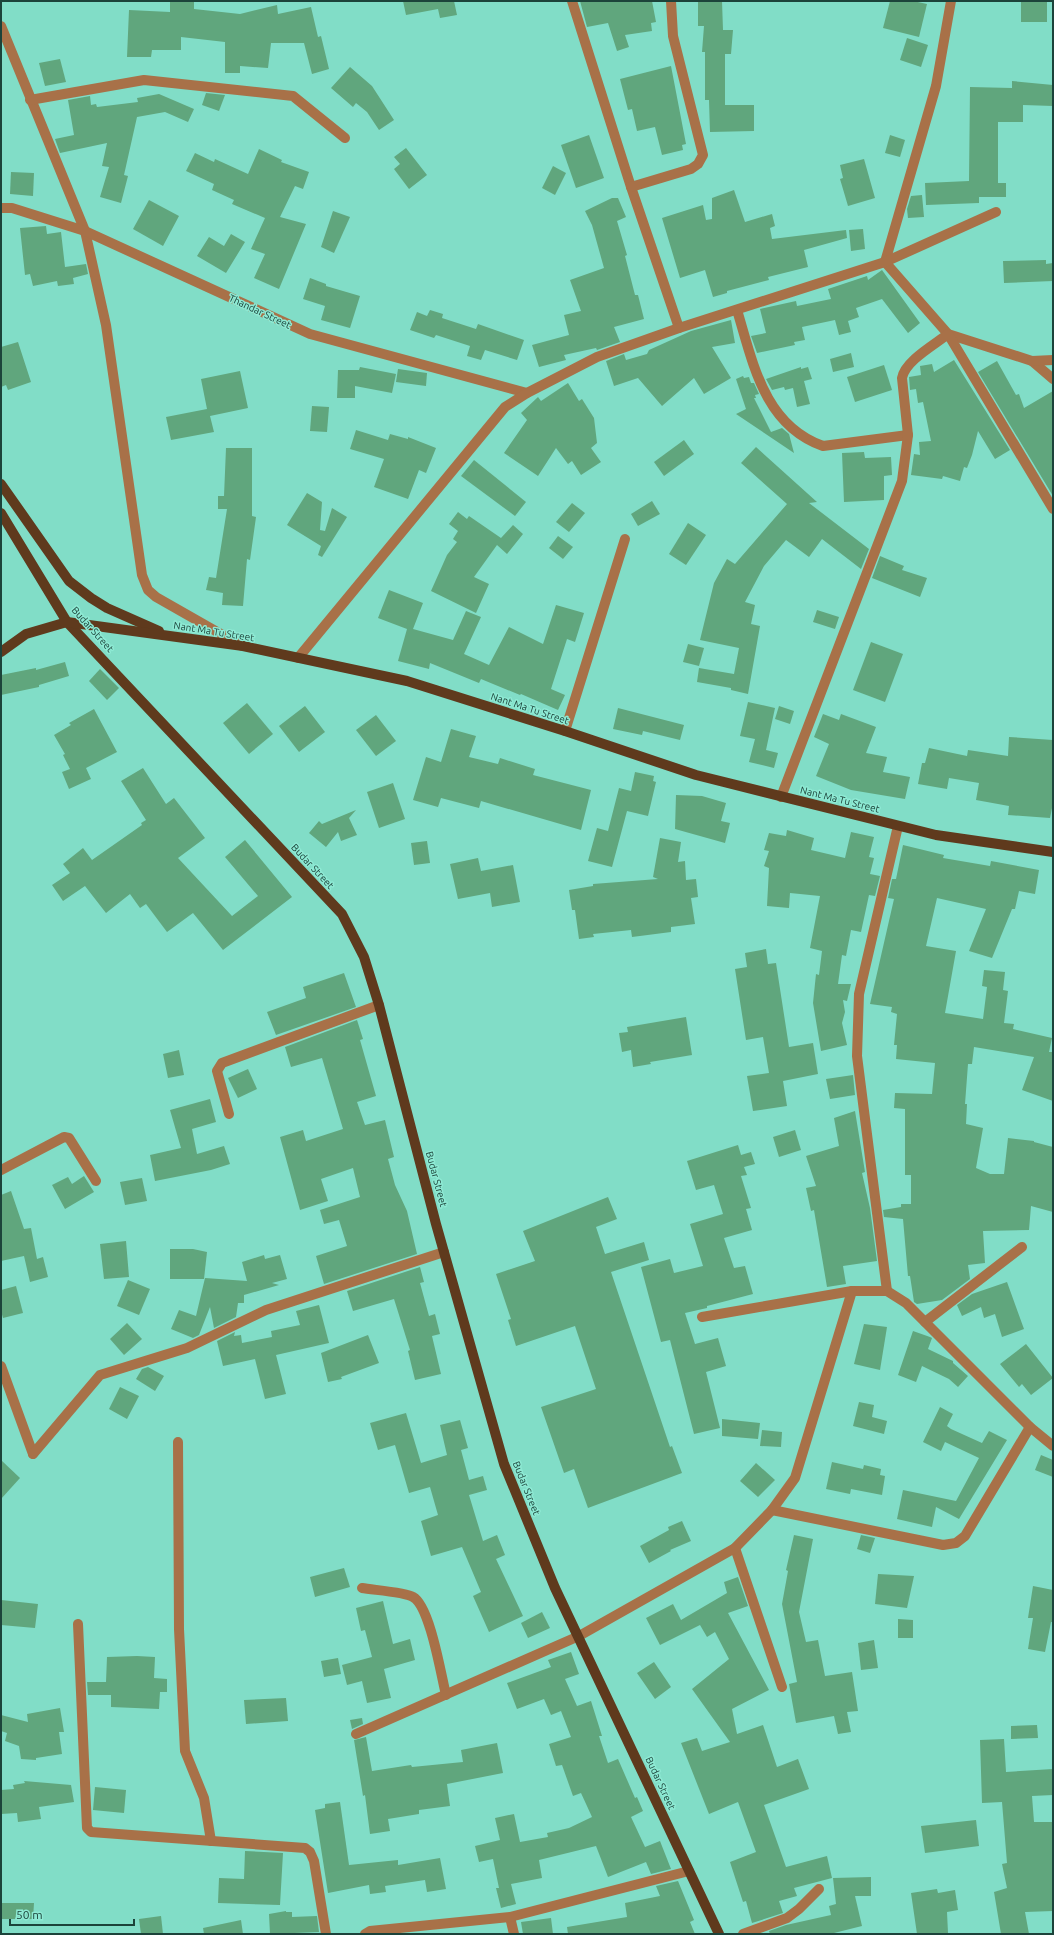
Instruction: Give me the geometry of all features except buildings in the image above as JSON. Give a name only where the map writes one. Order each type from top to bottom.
[{"type":"main road","points":[[1,484],[69,581],[107,608],[170,636]]},
{"type":"main road","name":"Budar Street","points":[[1,513],[67,622],[342,914],[364,957],[380,1005],[444,1252],[504,1464],[555,1588],[719,1934]]},
{"type":"main road","name":"Nant Ma Tu Street","points":[[1,652],[26,634],[67,622],[243,646],[407,682],[565,731],[696,775],[781,797],[936,835],[1053,852]]},
{"type":"street","points":[[572,1],[631,187],[679,328]]},
{"type":"street","points":[[631,187],[691,169],[698,164],[703,155],[672,36],[672,1]]},
{"type":"street","points":[[885,262],[936,86],[950,1]]},
{"type":"street","points":[[1,26],[30,100],[85,231],[106,324],[142,575],[148,590],[156,597],[243,646]]},
{"type":"street","points":[[30,100],[144,80],[293,96],[345,138]]},
{"type":"street","name":"Thandar Street","points":[[1,208],[12,208],[85,231],[310,334],[527,393]]},
{"type":"street","points":[[298,658],[505,407],[527,393],[598,357],[679,328],[885,262],[996,212]]},
{"type":"street","points":[[885,262],[948,334],[1053,509]]},
{"type":"street","points":[[737,310],[757,379],[769,403],[786,423],[810,441],[823,446],[908,435]]},
{"type":"street","points":[[948,334],[1032,361],[1053,360]]},
{"type":"street","points":[[781,797],[902,481],[908,435],[903,371],[912,362],[948,334]]},
{"type":"street","points":[[1032,361],[1053,378]]},
{"type":"street","points":[[565,731],[625,539]]},
{"type":"street","points":[[887,1291],[857,1056],[858,994],[898,826]]},
{"type":"street","points":[[229,1114],[217,1071],[222,1062],[380,1005]]},
{"type":"street","points":[[1,1170],[64,1137],[69,1138],[96,1182]]},
{"type":"street","points":[[925,1322],[1022,1247]]},
{"type":"street","points":[[1,1366],[33,1454],[100,1375],[187,1348],[266,1310],[444,1252]]},
{"type":"street","points":[[356,1734],[579,1636],[735,1548],[772,1510],[795,1478],[852,1291]]},
{"type":"street","points":[[702,1317],[852,1291],[887,1291],[906,1304],[1030,1427],[1053,1446]]},
{"type":"street","points":[[772,1510],[943,1544],[956,1543],[965,1536],[1030,1427]]},
{"type":"street","points":[[178,1442],[179,1629],[185,1751],[204,1798],[211,1841]]},
{"type":"street","points":[[735,1548],[782,1687]]},
{"type":"street","points":[[362,1588],[413,1596],[421,1604],[429,1621],[446,1695]]},
{"type":"street","points":[[78,1624],[87,1828],[91,1832],[305,1848],[310,1852],[314,1861],[326,1934]]},
{"type":"street","points":[[365,1934],[370,1931],[510,1917],[689,1871]]},
{"type":"street","points":[[743,1934],[787,1918],[799,1909],[819,1889]]},
{"type":"street","points":[[510,1917],[514,1934]]}]
